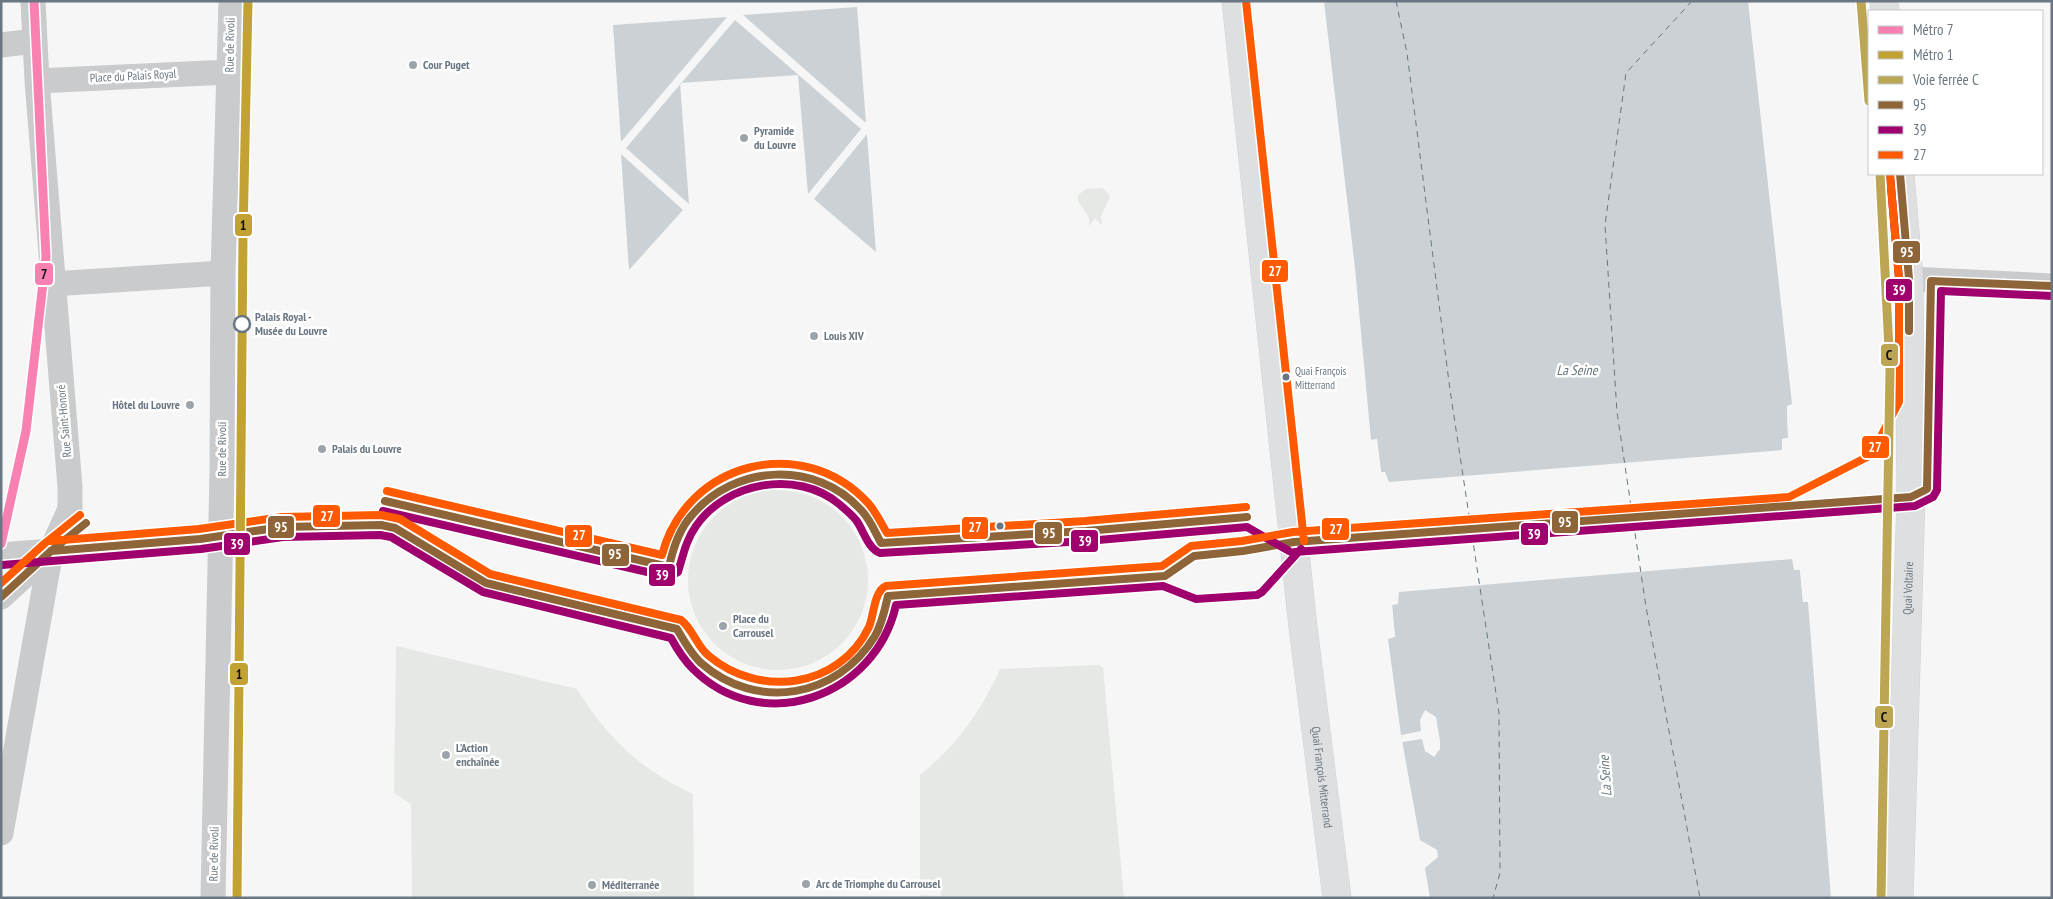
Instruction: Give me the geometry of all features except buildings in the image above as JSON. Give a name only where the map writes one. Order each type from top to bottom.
[{"type":"main road","name":"Quai François Mitterrand","points":[[1236,1],[1303,627],[1337,898]]},
{"type":"main road","name":"Quai Voltaire","points":[[1899,898],[1911,497],[1909,279],[1900,175]]},
{"type":"street","name":"Rue Saint-Honoré","points":[[1,833],[4,805],[51,551],[70,509],[37,81],[33,1]]},
{"type":"street","name":"Rue de Rivoli","points":[[214,898],[222,472],[223,272],[231,1]]},
{"type":"street","points":[[1,44],[35,41]]},
{"type":"street","name":"Place du Palais Royal","points":[[37,81],[229,72]]},
{"type":"street","points":[[52,284],[223,272]]},
{"type":"street","points":[[1909,279],[2052,286]]},
{"type":"street","points":[[1,555],[51,551]]},
{"type":"street","points":[[1,597],[51,551]]},
{"type":"shaded area","points":[[1102,188],[1110,197],[1101,216],[1102,226],[1095,218],[1089,226],[1089,218],[1078,201],[1078,195],[1086,189]]},
{"type":"shaded area","points":[[778,490],[796,492],[812,497],[828,505],[842,516],[853,530],[861,546],[866,562],[868,580],[866,598],[861,614],[853,630],[842,644],[828,655],[812,663],[796,668],[778,670],[760,668],[744,663],[728,655],[714,644],[703,630],[695,614],[690,598],[688,580],[690,562],[695,546],[703,530],[714,516],[728,505],[744,497],[760,492]]},
{"type":"shaded area","points":[[396,646],[577,689],[613,738],[627,751],[657,774],[693,794],[694,898],[412,898],[411,804],[394,793]]},
{"type":"shaded area","points":[[1099,665],[1103,667],[1124,898],[920,898],[920,895],[941,896],[940,882],[920,880],[920,775],[946,752],[967,727],[1000,669]]},
{"type":"water","name":"La Seine","points":[[1324,1],[1748,1],[1792,404],[1787,406],[1788,438],[1782,439],[1794,569],[1800,569],[1803,602],[1808,602],[1831,898],[1430,898],[1425,868],[1438,857],[1437,850],[1420,840],[1401,735],[1388,639],[1395,637],[1392,605],[1397,603],[1398,592],[1385,472],[1381,472],[1377,440],[1371,440],[1355,268]]},
{"type":"water","points":[[857,7],[866,123],[743,15]]},
{"type":"water","points":[[727,17],[621,142],[613,25]]},
{"type":"water","points":[[735,20],[861,129],[808,194],[798,75],[681,83]]},
{"type":"water","points":[[680,84],[689,204],[626,148]]},
{"type":"water","points":[[867,135],[876,252],[814,199]]},
{"type":"water","points":[[621,154],[683,210],[629,270]]},
{"type":"pier","points":[[1795,404],[1789,408],[1790,438],[1785,441],[1785,450],[1796,567],[1802,568],[1805,599],[1810,602],[1803,602],[1800,570],[1794,570],[1792,559],[1399,592],[1398,604],[1392,605],[1395,637],[1386,637],[1392,635],[1389,604],[1395,602],[1396,592],[1386,482],[1384,475],[1379,473],[1375,442],[1371,443],[1369,440],[1377,439],[1381,472],[1385,472],[1389,482],[1723,455],[1782,450],[1782,439],[1788,438],[1787,406]]},
{"type":"pier","points":[[1425,710],[1436,717],[1440,749],[1434,757],[1425,751],[1422,739],[1402,742],[1401,735],[1421,731],[1420,720]]},
{"type":"ferry route","points":[[1396,1],[1407,53],[1450,390],[1499,713],[1500,873],[1493,898]]},
{"type":"ferry route","points":[[1692,1],[1626,73],[1605,225],[1617,412],[1646,607],[1700,898]]},
{"type":"metro line","name":"7","points":[[1,544],[26,431],[46,257],[34,1]]},
{"type":"metro line","name":"1","points":[[237,898],[243,236],[248,1]]},
{"type":"rail line","name":"C","points":[[1861,1],[1868,88]]},
{"type":"rail line","name":"C","points":[[1880,175],[1890,369],[1881,898]]},
{"type":"transit line","name":"27","points":[[1246,1],[1304,541]]},
{"type":"transit line","name":"39","points":[[1890,175],[1899,279],[1899,331]]},
{"type":"transit line","name":"27","points":[[50,541],[199,529],[282,517],[381,515],[400,519],[490,574],[681,620],[709,656],[729,669],[751,678],[774,682],[796,681],[818,674],[838,664],[856,648],[869,627],[879,593],[886,586],[1162,566],[1191,546],[1242,541],[1293,532],[1789,497],[1871,455],[1899,402],[1899,279],[1890,175]]},
{"type":"transit line","name":"95","points":[[1900,175],[1909,279],[1909,331]]},
{"type":"transit line","name":"95","points":[[51,551],[200,539],[282,527],[381,525],[395,528],[486,583],[677,629],[701,663],[723,678],[746,688],[771,692],[795,691],[818,685],[840,673],[859,657],[875,636],[888,596],[1165,576],[1194,556],[1243,551],[1294,542],[1911,497],[1927,489],[1931,281],[2052,286]]},
{"type":"transit line","name":"39","points":[[1295,552],[1915,506],[1933,497],[1937,490],[1941,291],[2052,296]]},
{"type":"transit line","name":"27","points":[[387,491],[662,555],[675,523],[695,498],[721,479],[750,468],[781,464],[812,468],[841,481],[868,503],[887,533],[1085,521],[1246,507]]},
{"type":"transit line","name":"95","points":[[385,501],[669,567],[683,526],[710,498],[730,486],[753,478],[776,475],[799,476],[822,483],[843,494],[870,521],[881,543],[1086,531],[1247,517]]},
{"type":"transit line","name":"39","points":[[383,511],[669,577],[678,572],[690,537],[696,526],[709,511],[725,499],[743,490],[763,485],[783,484],[803,486],[822,493],[839,504],[856,520],[869,543],[880,553],[1087,541],[1247,527],[1289,551]]},
{"type":"transit line","name":"27","points":[[1,583],[44,544],[80,515]]},
{"type":"transit line","name":"95","points":[[1,597],[51,551],[86,523]]},
{"type":"transit line","name":"39","points":[[2,565],[201,549],[283,537],[380,535],[391,537],[483,592],[671,638],[693,669],[720,690],[750,701],[782,703],[812,697],[840,684],[865,664],[884,637],[896,605],[1163,586],[1196,599],[1257,595],[1262,592],[1301,549]]},
{"type":"place","name":"Cour Puget","points":[[413,65]]},
{"type":"place","name":"Pyramide du Louvre","points":[[744,138]]},
{"type":"place","name":"Palais Royal - Musée du Louvre","points":[[242,324]]},
{"type":"place","name":"Louis XIV","points":[[814,336]]},
{"type":"place","name":"Quai François Mitterrand","points":[[1286,377]]},
{"type":"place","name":"Hôtel du Louvre","points":[[190,405]]},
{"type":"place","name":"Palais du Louvre","points":[[322,449]]},
{"type":"place","name":"Place du Carrousel","points":[[723,626]]},
{"type":"place","name":"L'Action enchaînée","points":[[446,755]]},
{"type":"place","name":"Arc de Triomphe du Carrousel","points":[[806,884]]},
{"type":"place","name":"Méditerranée","points":[[592,885]]}]
